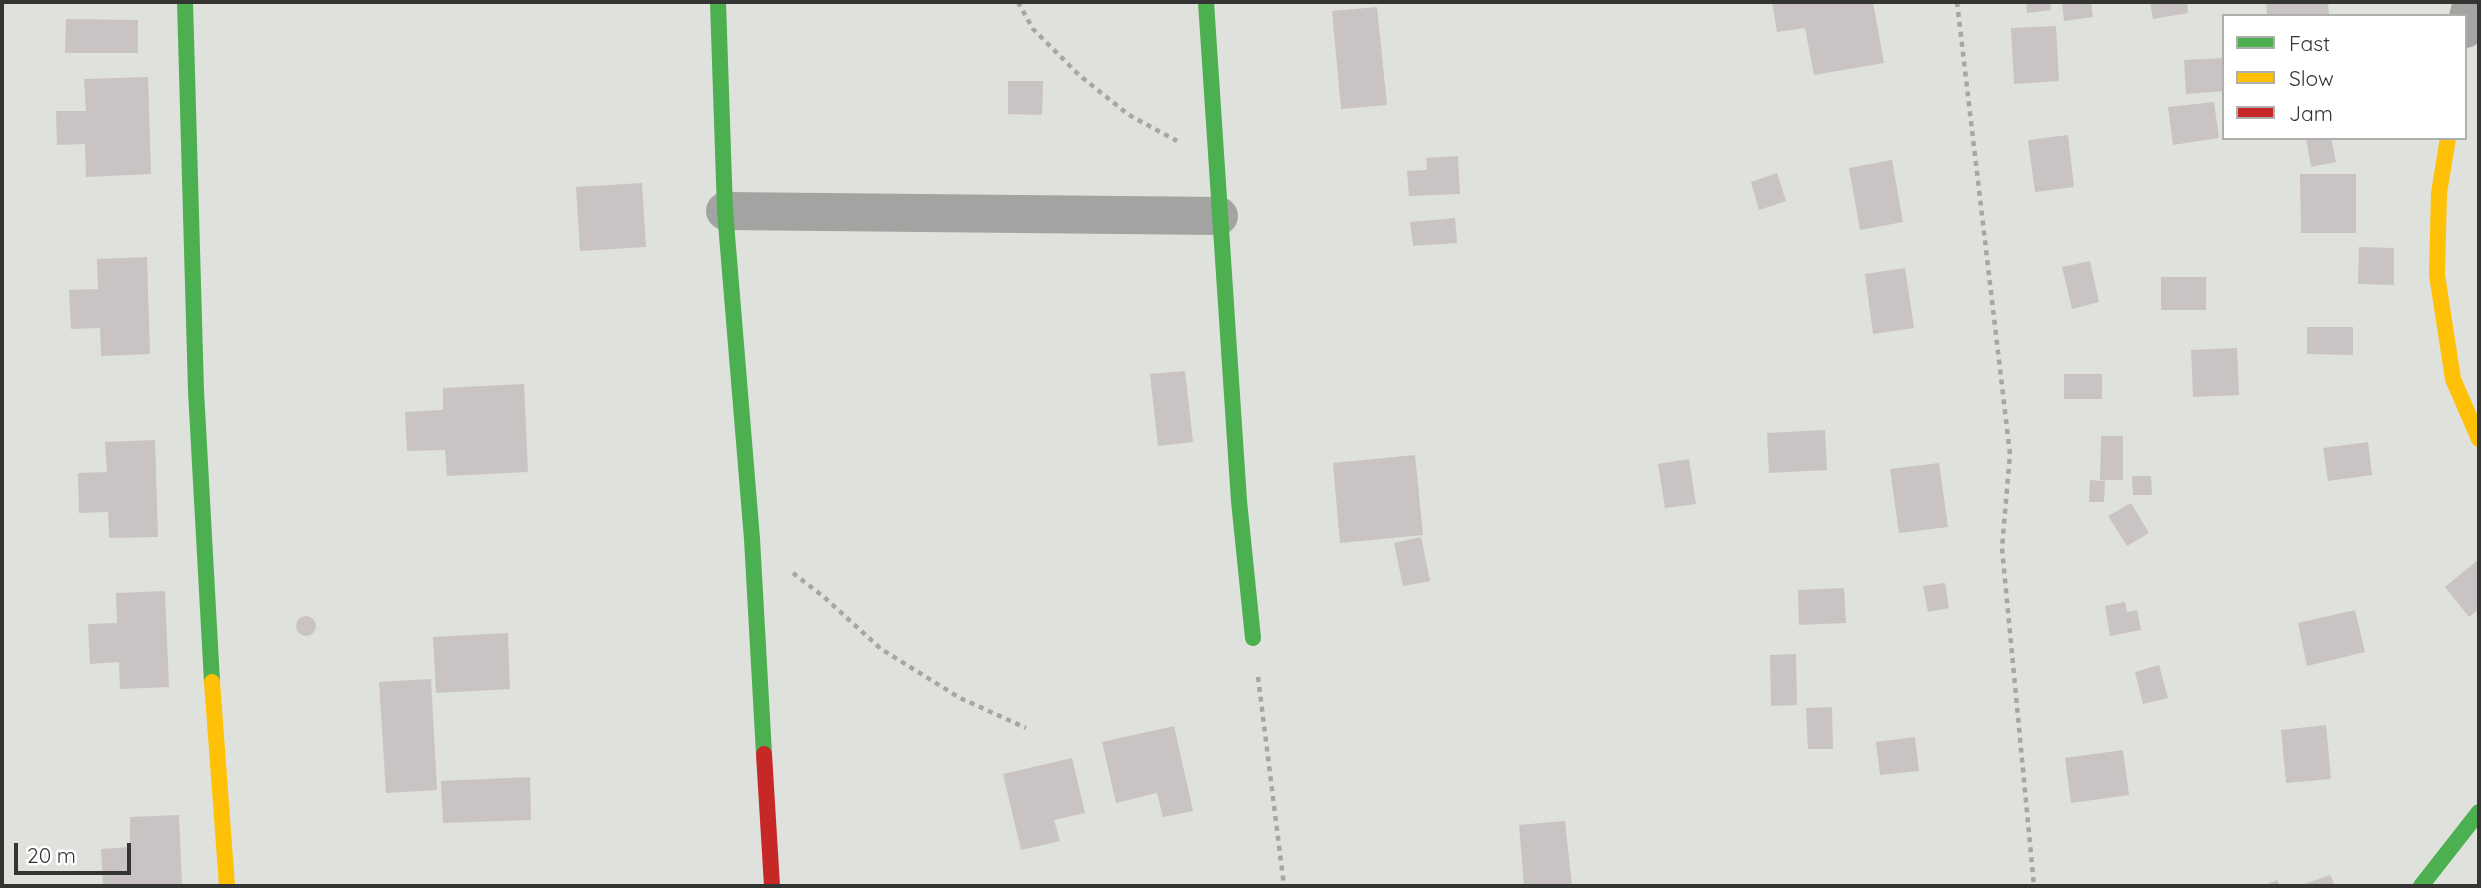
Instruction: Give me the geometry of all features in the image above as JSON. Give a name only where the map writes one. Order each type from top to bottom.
[{"type":"street","points":[[185,2],[205,583],[227,886]]},
{"type":"street","points":[[718,2],[725,211],[752,539],[772,886]]},
{"type":"street","points":[[1206,2],[1238,501],[1253,638]]},
{"type":"street","points":[[2467,21],[2472,2]]},
{"type":"street","points":[[2448,140],[2439,193],[2437,275],[2453,379],[2479,439]]},
{"type":"street","points":[[725,211],[1219,216]]},
{"type":"street","points":[[2421,886],[2479,812]]},
{"type":"path","points":[[1018,2],[1033,29],[1079,75],[1129,115],[1215,162]]},
{"type":"path","points":[[1957,2],[2010,454],[2002,548],[2034,886]]},
{"type":"path","points":[[752,539],[824,597],[881,649],[960,698],[1026,729]]},
{"type":"path","points":[[1253,638],[1284,886]]},
{"type":"building","points":[[1772,2],[1873,2],[1884,63],[1814,75],[1805,28],[1777,32]]},
{"type":"building","points":[[2026,2],[2050,2],[2051,10],[2027,13]]},
{"type":"building","points":[[2062,2],[2091,2],[2093,17],[2064,21]]},
{"type":"building","points":[[2150,2],[2187,2],[2188,13],[2153,19]]},
{"type":"building","points":[[2266,2],[2328,2],[2329,14],[2267,14]]},
{"type":"building","points":[[1377,7],[1387,105],[1341,109],[1332,11]]},
{"type":"building","points":[[66,19],[138,20],[138,53],[65,53]]},
{"type":"building","points":[[2056,26],[2059,81],[2014,84],[2011,28]]},
{"type":"building","points":[[2222,58],[2222,91],[2186,94],[2184,60]]},
{"type":"building","points":[[148,77],[151,174],[86,177],[85,144],[57,145],[56,111],[86,111],[84,79]]},
{"type":"building","points":[[1008,81],[1043,81],[1042,115],[1008,114]]},
{"type":"building","points":[[2214,102],[2219,138],[2173,145],[2168,107]]},
{"type":"building","points":[[2068,135],[2074,187],[2035,192],[2028,140]]},
{"type":"building","points":[[2306,140],[2331,140],[2336,162],[2311,167]]},
{"type":"building","points":[[1458,156],[1460,194],[1409,196],[1407,171],[1427,170],[1426,158]]},
{"type":"building","points":[[1892,160],[1903,222],[1860,230],[1849,168]]},
{"type":"building","points":[[1777,173],[1786,201],[1759,210],[1751,182]]},
{"type":"building","points":[[2300,174],[2356,174],[2356,233],[2301,233]]},
{"type":"building","points":[[642,183],[646,247],[580,251],[576,187]]},
{"type":"building","points":[[1455,218],[1457,243],[1413,246],[1410,222]]},
{"type":"building","points":[[2359,247],[2394,248],[2394,285],[2358,284]]},
{"type":"building","points":[[147,257],[150,354],[101,356],[100,328],[71,329],[69,290],[98,289],[97,259]]},
{"type":"building","points":[[2090,261],[2099,302],[2072,309],[2062,267]]},
{"type":"building","points":[[1905,268],[1914,328],[1873,334],[1865,274]]},
{"type":"building","points":[[2161,277],[2206,277],[2206,310],[2161,310]]},
{"type":"building","points":[[2307,327],[2353,327],[2353,355],[2307,354]]},
{"type":"building","points":[[2237,348],[2239,395],[2193,397],[2191,350]]},
{"type":"building","points":[[1185,371],[1193,442],[1158,446],[1150,374]]},
{"type":"building","points":[[2064,374],[2102,374],[2102,399],[2064,399]]},
{"type":"building","points":[[524,384],[528,472],[447,476],[445,450],[407,451],[405,412],[443,410],[443,388]]},
{"type":"building","points":[[1825,430],[1827,470],[1769,473],[1767,433]]},
{"type":"building","points":[[2101,436],[2123,436],[2123,480],[2100,480]]},
{"type":"building","points":[[155,440],[158,537],[109,538],[108,512],[79,513],[78,473],[107,472],[105,442]]},
{"type":"building","points":[[2368,442],[2372,475],[2328,481],[2323,448]]},
{"type":"building","points":[[1415,455],[1423,535],[1340,543],[1333,463]]},
{"type":"building","points":[[1689,459],[1696,504],[1665,508],[1658,464]]},
{"type":"building","points":[[1939,463],[1948,527],[1899,533],[1890,469]]},
{"type":"building","points":[[2132,476],[2151,476],[2152,495],[2133,495]]},
{"type":"building","points":[[2090,480],[2105,481],[2104,502],[2089,502]]},
{"type":"building","points":[[2131,503],[2149,533],[2127,546],[2108,516]]},
{"type":"building","points":[[1421,537],[1430,581],[1403,586],[1394,543]]},
{"type":"building","points":[[2479,559],[2479,609],[2469,617],[2445,587]]},
{"type":"building","points":[[1945,583],[1949,608],[1928,612],[1923,586]]},
{"type":"building","points":[[1844,588],[1846,623],[1799,625],[1798,590]]},
{"type":"building","points":[[165,591],[169,687],[120,689],[119,662],[90,664],[88,624],[117,623],[116,593]]},
{"type":"building","points":[[2125,602],[2127,612],[2137,610],[2141,630],[2110,636],[2105,606]]},
{"type":"building","points":[[2355,610],[2365,652],[2307,666],[2298,623]]},
{"type":"building","points":[[302,616],[310,616],[316,626],[310,636],[302,636],[296,630],[296,622]]},
{"type":"building","points":[[508,633],[510,689],[436,693],[433,637]]},
{"type":"building","points":[[1796,654],[1797,705],[1771,706],[1770,655]]},
{"type":"building","points":[[2159,665],[2168,698],[2143,704],[2135,672]]},
{"type":"building","points":[[431,679],[437,790],[386,793],[379,682]]},
{"type":"building","points":[[1832,707],[1833,749],[1808,749],[1806,708]]},
{"type":"building","points":[[2326,725],[2331,779],[2286,783],[2281,730]]},
{"type":"building","points":[[1174,726],[1193,811],[1163,817],[1157,793],[1116,803],[1102,742]]},
{"type":"building","points":[[1915,737],[1919,771],[1880,775],[1876,742]]},
{"type":"building","points":[[2123,750],[2129,795],[2071,803],[2065,758]]},
{"type":"building","points":[[1072,758],[1085,813],[1054,820],[1060,841],[1021,850],[1003,774]]},
{"type":"building","points":[[530,777],[531,820],[443,823],[441,781]]},
{"type":"building","points":[[179,815],[182,886],[103,886],[101,849],[130,847],[130,817]]},
{"type":"building","points":[[1565,821],[1572,886],[1524,886],[1519,825]]},
{"type":"building","points":[[2330,875],[2335,886],[2298,886]]},
{"type":"building","points":[[2277,880],[2280,886],[2262,886]]},
{"type":"traffic: fast","points":[[185,2],[196,391],[212,682]]},
{"type":"traffic: fast","points":[[718,2],[725,211],[752,539],[764,754]]},
{"type":"traffic: fast","points":[[1206,2],[1239,501],[1253,638]]},
{"type":"traffic: fast","points":[[2421,886],[2479,812]]},
{"type":"traffic: slow","points":[[2448,140],[2439,193],[2437,275],[2453,379],[2479,439]]},
{"type":"traffic: slow","points":[[212,682],[227,886]]},
{"type":"traffic: jam","points":[[764,754],[772,886]]}]
